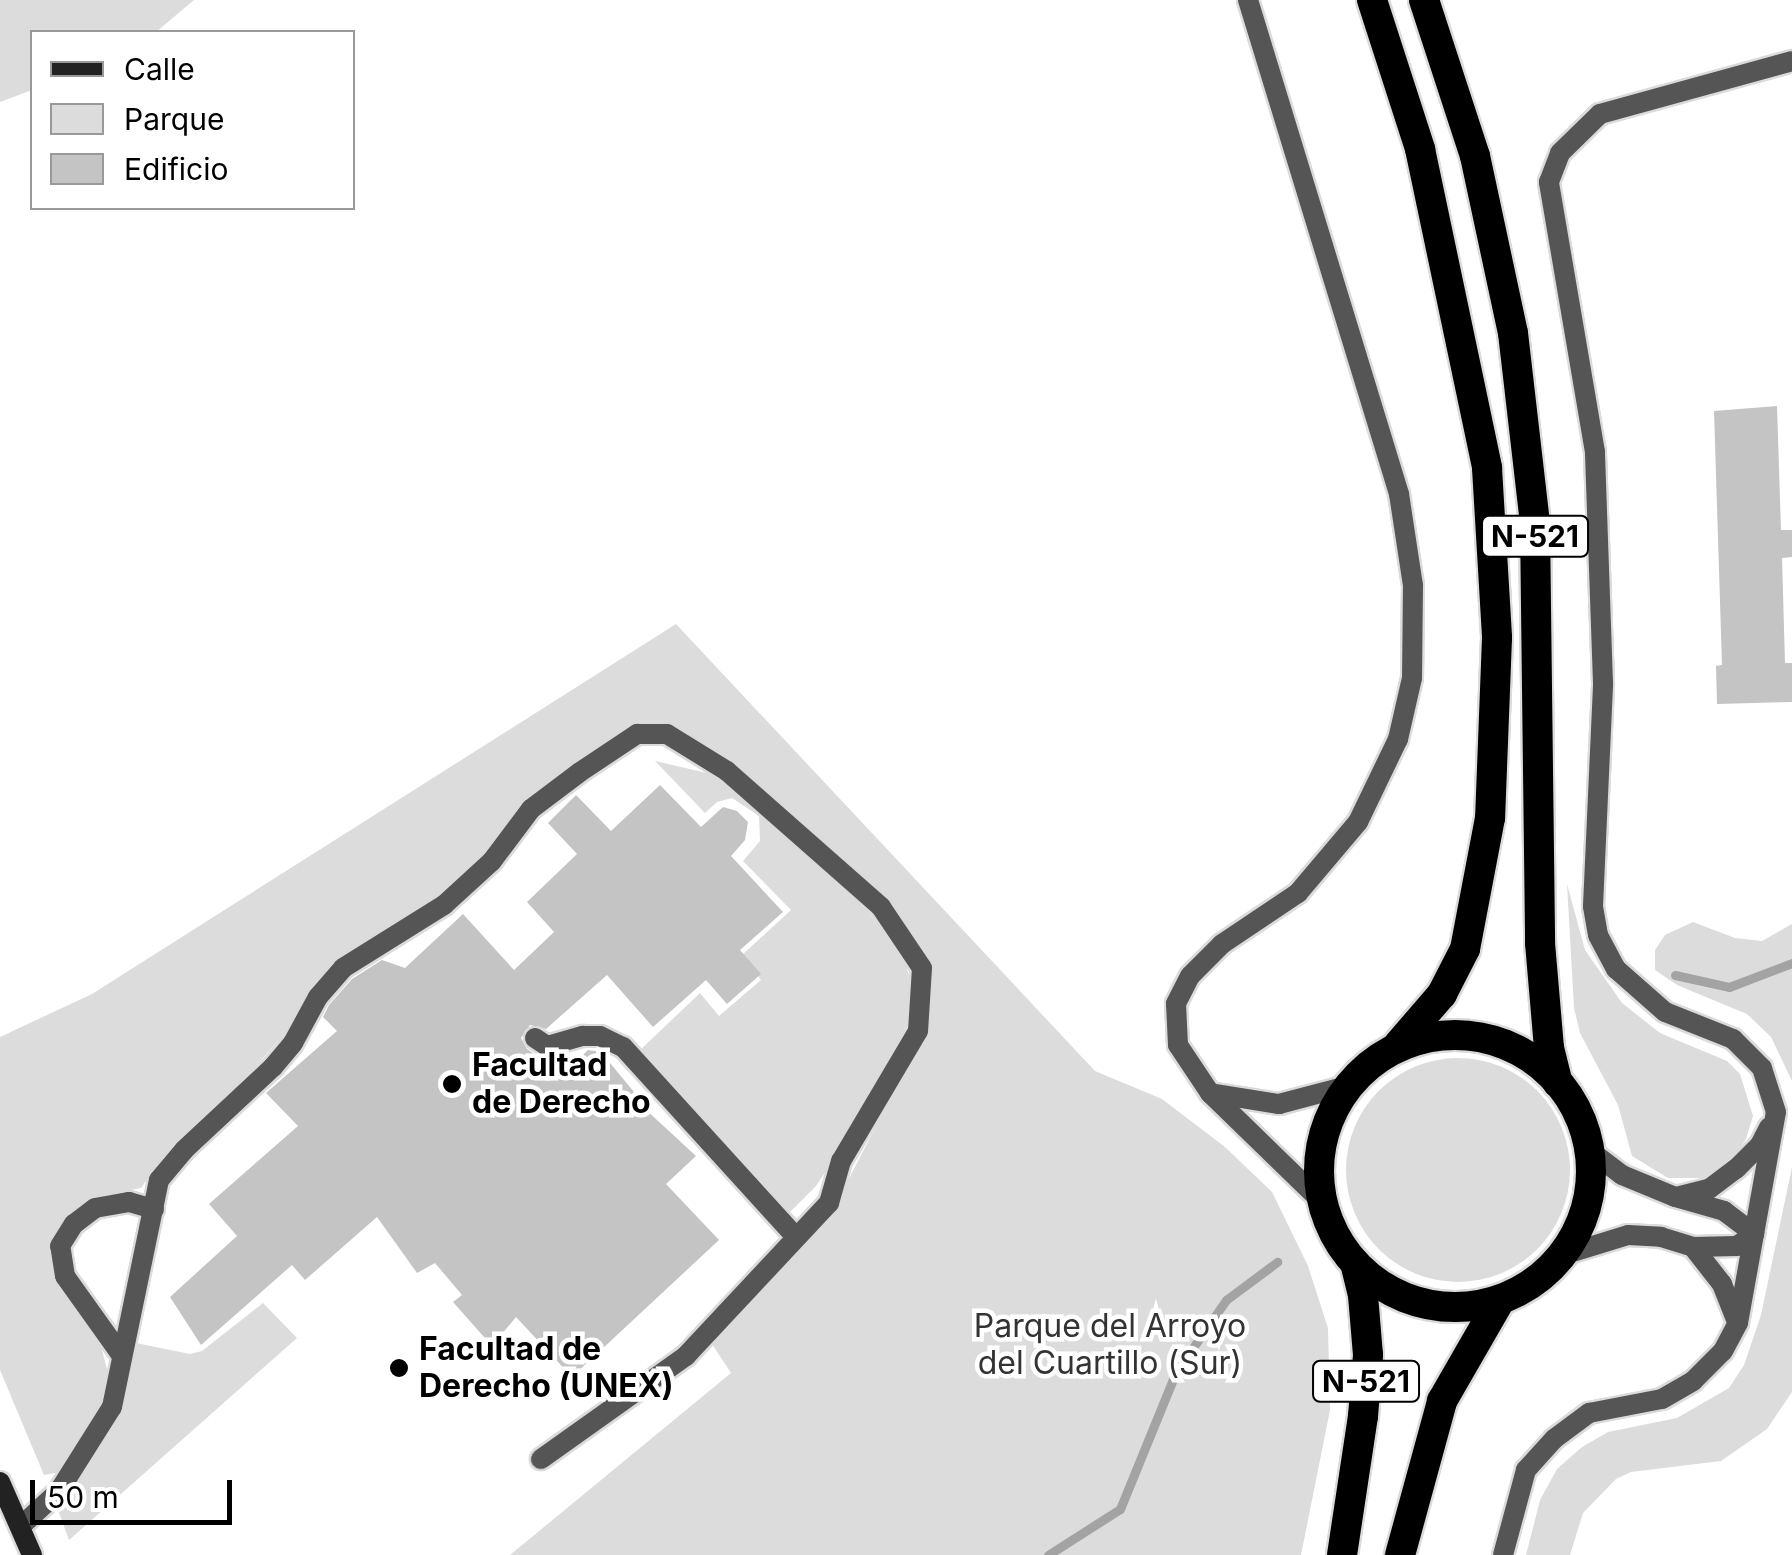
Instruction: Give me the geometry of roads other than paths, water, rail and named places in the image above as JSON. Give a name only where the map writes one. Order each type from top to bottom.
[{"type":"highway","name":"N-521","points":[[1372,0],[1420,149],[1488,468],[1497,638],[1490,818],[1466,949],[1442,994],[1398,1046],[1347,1086],[1321,1141],[1321,1201],[1329,1224],[1355,1264],[1382,1287],[1431,1306],[1466,1308],[1500,1300],[1535,1282],[1563,1255],[1587,1205],[1590,1150],[1582,1121],[1558,1083],[1532,1059],[1495,1041],[1454,1035],[1398,1046]]},
{"type":"highway","name":"N-521","points":[[1424,0],[1475,156],[1514,333],[1535,524],[1540,943],[1549,1048],[1558,1083]]},
{"type":"highway","name":"N-521","points":[[1342,1555],[1364,1416],[1368,1355],[1363,1296],[1355,1264]]},
{"type":"highway","name":"N-521","points":[[1400,1555],[1442,1401],[1500,1300]]},
{"type":"main road","points":[[0,1482],[32,1555]]},
{"type":"street","points":[[1248,0],[1399,494],[1413,585],[1412,678],[1398,738],[1358,822],[1298,893],[1222,944],[1190,976],[1176,1004],[1178,1045],[1210,1093],[1321,1201]]},
{"type":"street","points":[[1504,1555],[1526,1470],[1554,1439],[1590,1414],[1662,1398],[1693,1381],[1723,1350],[1738,1323],[1776,1112],[1762,1068],[1742,1048],[1732,1039],[1665,1012],[1616,969],[1598,935],[1593,906],[1602,683],[1595,452],[1548,182],[1560,153],[1600,114],[1792,61]]},
{"type":"street","points":[[20,1528],[59,1491],[112,1407],[160,1180],[184,1150],[273,1067],[293,1043],[318,996],[343,968],[444,905],[492,861],[532,809],[580,772],[637,734],[666,734],[727,772],[880,907],[922,968],[918,1031],[841,1161],[829,1203],[686,1356],[541,1459]]},
{"type":"street","points":[[535,1038],[547,1046],[600,1036],[622,1047],[796,1237]]},
{"type":"street","points":[[1210,1093],[1279,1104],[1347,1086]]},
{"type":"street","points":[[1674,1197],[1709,1189],[1736,1169],[1760,1145],[1776,1112]]},
{"type":"street","points":[[1590,1150],[1622,1175],[1674,1197],[1724,1211],[1754,1234]]},
{"type":"street","points":[[122,1356],[65,1276],[60,1246],[74,1224],[95,1208],[129,1202],[154,1208]]},
{"type":"street","points":[[1563,1255],[1628,1236],[1660,1236],[1693,1247],[1737,1246],[1754,1234]]},
{"type":"street","points":[[1693,1247],[1722,1284],[1738,1323]]},
{"type":"waterway","points":[[1675,975],[1729,987],[1792,963]]},
{"type":"waterway","points":[[1048,1555],[1120,1509],[1176,1372],[1226,1300],[1277,1262]]},
{"type":"place","name":"Facultad de Derecho","points":[[452,1084]]},
{"type":"place","name":"Facultad de Derecho (UNEX)","points":[[399,1368]]},
{"type":"park label","name":"Parque del Arroyo del Cuartillo (Sur)","points":[[1110,1346]]}]
